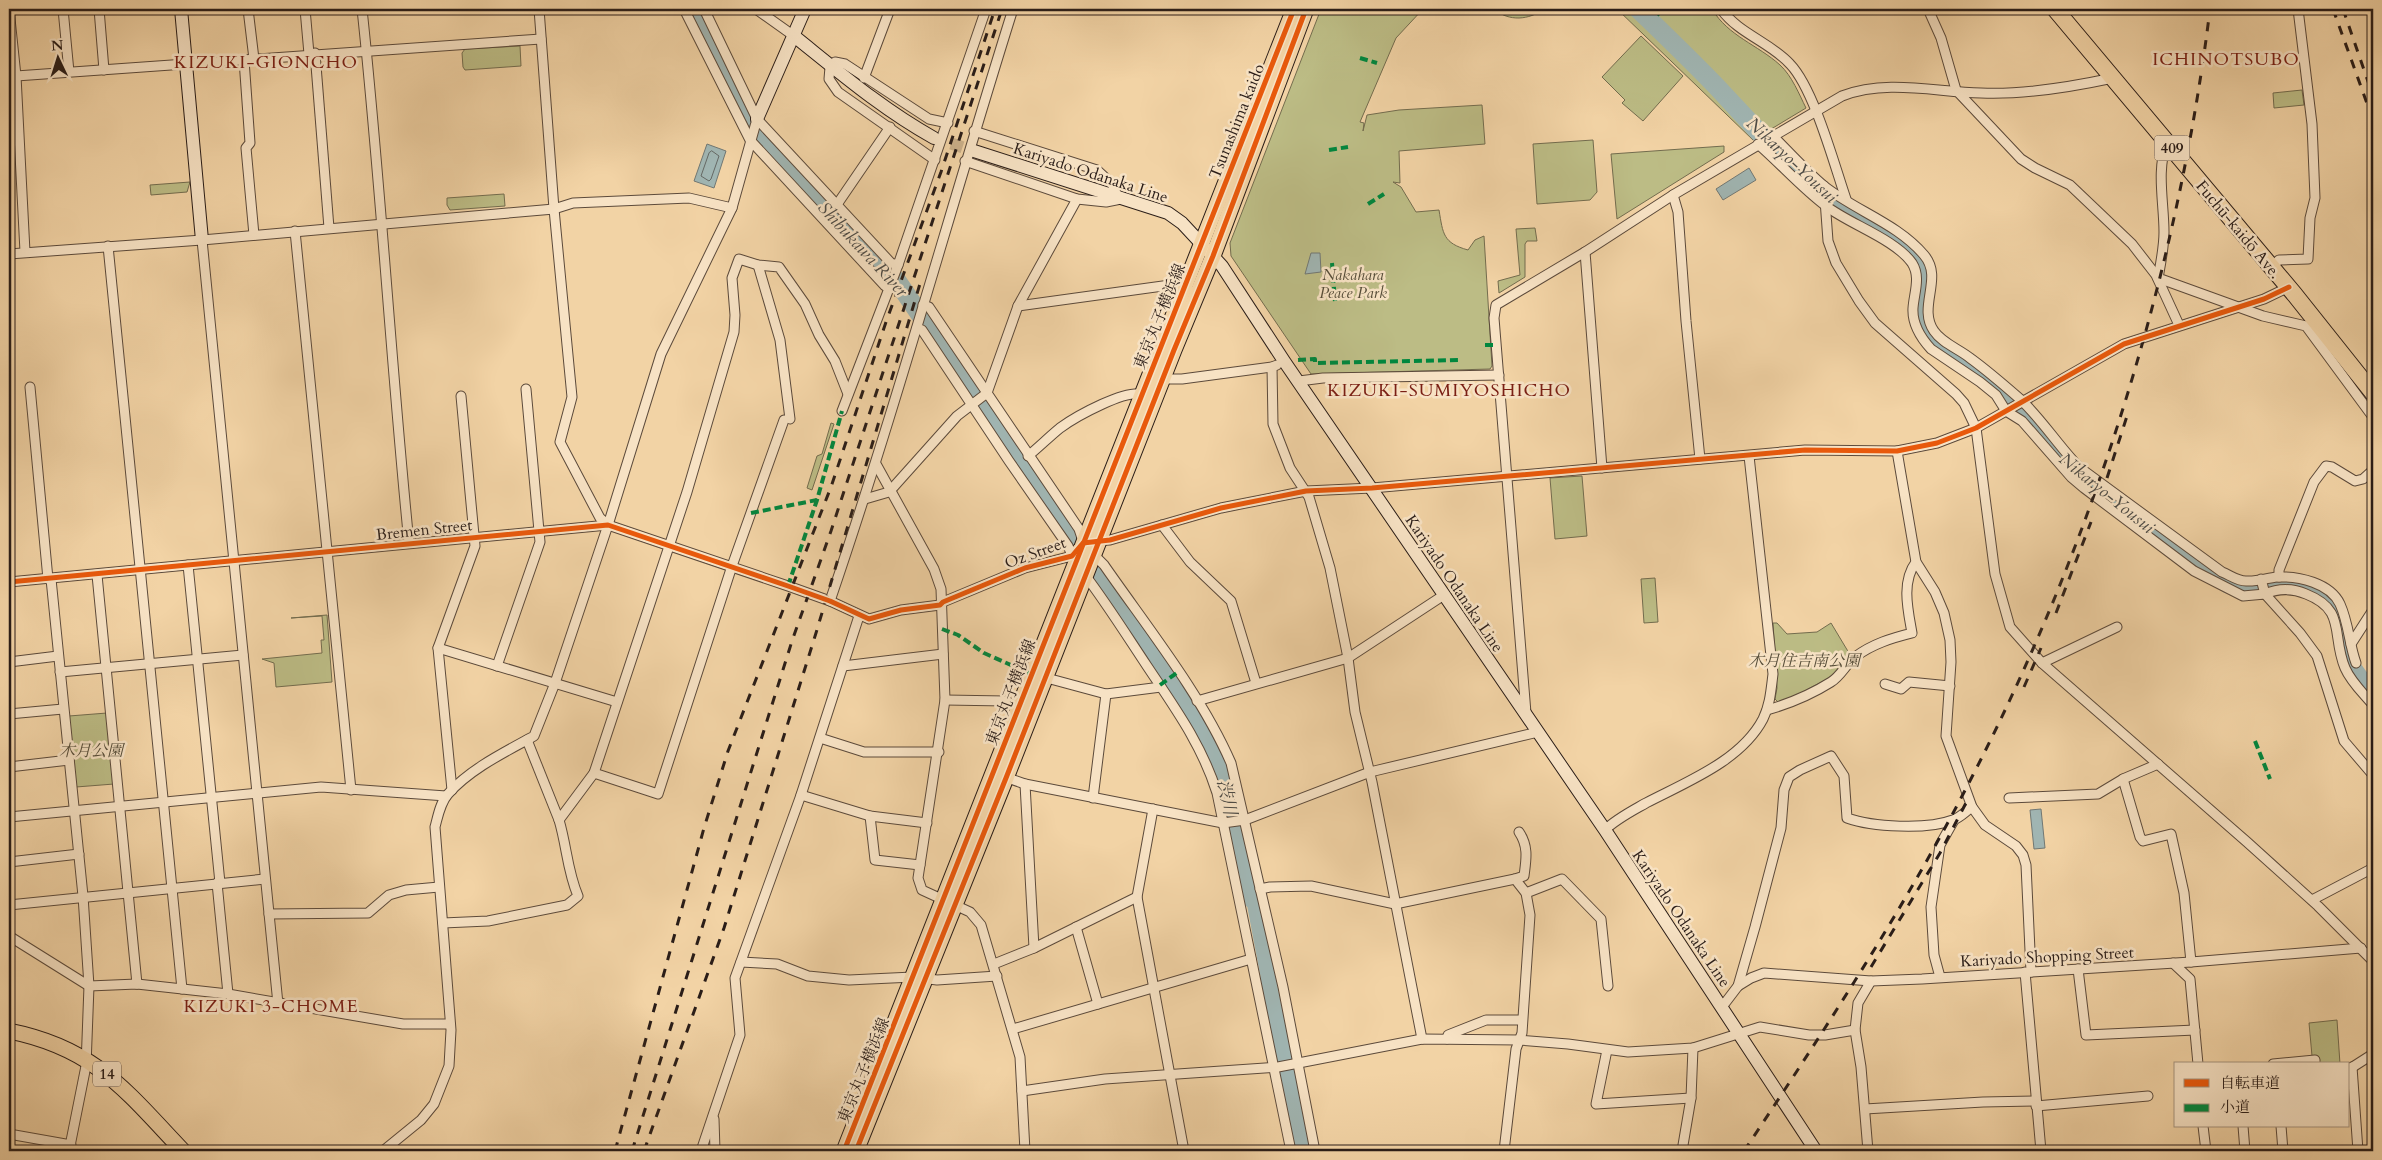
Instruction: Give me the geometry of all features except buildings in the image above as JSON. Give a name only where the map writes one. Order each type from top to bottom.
[{"type":"highway","name":"Fuchū-kaidō Ave.","points":[[2055,9],[2288,287]]},
{"type":"highway","name":"409","points":[[2288,287],[2310,322],[2373,393]]},
{"type":"main road","name":"Tsunashima kaido","points":[[1201,243],[1294,9]]},
{"type":"main road","name":"東京丸子横浜線","points":[[1038,675],[1073,558],[1083,543],[1148,396],[1190,290],[1213,256],[1306,9]]},
{"type":"main road","name":"東京丸子横浜線","points":[[844,1151],[919,978],[1038,675],[1085,576],[1148,396],[1163,379],[1190,290],[1201,243]]},
{"type":"main road","name":"東京丸子横浜線","points":[[856,1151],[919,978]]},
{"type":"main road","name":"14","points":[[9,1031],[47,1041],[68,1049],[118,1091],[174,1151]]},
{"type":"main road","name":"14","points":[[9,1037],[42,1046],[86,1063],[114,1079],[183,1151]]},
{"type":"street","points":[[10,9],[16,76],[25,252]]},
{"type":"street","points":[[63,9],[69,72]]},
{"type":"street","points":[[99,9],[104,70]]},
{"type":"street","points":[[181,9],[233,561],[278,1004]]},
{"type":"street","points":[[248,9],[254,59]]},
{"type":"street","points":[[305,9],[312,54],[329,228]]},
{"type":"street","points":[[362,9],[394,400],[408,543]]},
{"type":"street","points":[[539,9],[554,209],[572,397],[560,442],[600,518],[608,525]]},
{"type":"street","points":[[684,9],[750,140],[885,286],[890,287]]},
{"type":"street","points":[[704,9],[757,119],[891,263],[898,265]]},
{"type":"street","points":[[756,9],[794,36],[830,67],[902,120],[934,138]]},
{"type":"street","points":[[383,1151],[421,1120],[434,1104],[449,1066],[450,1024],[435,827],[439,811],[449,793],[512,746],[534,736],[555,683],[608,525],[661,354],[732,208],[757,119],[805,9]]},
{"type":"street","points":[[864,78],[890,9]]},
{"type":"street","points":[[842,411],[898,265],[986,9]]},
{"type":"street","points":[[830,601],[876,464],[969,156],[974,131],[1013,9]]},
{"type":"street","points":[[1721,9],[1736,25],[1770,47],[1792,66],[1802,81],[1846,199]]},
{"type":"street","points":[[1928,9],[1941,38],[1956,90],[2021,159],[2035,168],[2070,184],[2132,244],[2158,278],[2179,326]]},
{"type":"street","points":[[2271,267],[2279,260],[2308,259],[2310,218],[2315,198],[2312,124],[2298,9]]},
{"type":"street","points":[[16,76],[541,39]]},
{"type":"street","points":[[244,60],[250,143],[246,148],[254,235]]},
{"type":"street","points":[[935,160],[838,92],[829,78],[830,67],[836,62],[845,64],[929,119],[948,123]]},
{"type":"street","points":[[1526,716],[1494,318],[1496,306],[1585,252],[1673,195],[1842,96],[1866,89],[1895,87],[1980,93],[2019,92],[2113,78]]},
{"type":"street","points":[[836,206],[890,127]]},
{"type":"street","points":[[969,156],[1077,199],[1106,202],[1122,197],[1097,170],[974,131]]},
{"type":"street","points":[[1772,136],[1824,186],[1908,239],[1926,257],[1932,271],[1928,313],[1933,330],[1939,337],[1971,358],[2022,401],[2064,452],[2080,468],[2208,564],[2239,580],[2249,582],[2279,577],[2304,579],[2331,592],[2339,602],[2346,618],[2356,663]]},
{"type":"street","points":[[2158,278],[2163,255],[2164,233],[2162,156],[2167,142]]},
{"type":"street","points":[[1759,143],[1827,207],[1868,230],[1911,262],[1917,276],[1915,325],[1925,342],[1931,349],[1996,395],[2006,411],[2022,421],[2071,477],[2084,488],[2194,571],[2219,586],[2243,596],[2288,589],[2302,592],[2324,601],[2335,622],[2345,669],[2356,686],[2373,705]]},
{"type":"street","name":"Kariyado Odanaka Line","points":[[969,156],[1122,197],[1168,213],[1182,223],[1213,256],[1246,301],[1284,361],[1605,830],[1816,1151]]},
{"type":"street","points":[[1824,186],[1828,241],[1836,263],[1859,301],[1875,323],[1956,394],[1964,403],[1976,428],[1994,574],[2010,626],[2042,663],[2312,900],[2373,961]]},
{"type":"street","points":[[1673,195],[1678,212],[1686,321],[1700,460]]},
{"type":"street","points":[[9,254],[202,240],[554,209],[573,203],[690,198],[732,208]]},
{"type":"street","points":[[865,498],[889,492],[957,416],[987,393],[1018,306],[1077,199]]},
{"type":"street","points":[[295,231],[310,396],[351,790]]},
{"type":"street","points":[[108,246],[142,570],[182,989]]},
{"type":"street","points":[[1585,252],[1602,468]]},
{"type":"street","points":[[559,820],[594,773],[670,546],[734,332],[732,278],[738,259],[758,265],[779,267],[805,304],[819,335],[835,361],[848,394]]},
{"type":"street","points":[[594,773],[658,794],[732,566],[787,420],[780,340],[758,265]]},
{"type":"street","points":[[2158,278],[2263,316],[2310,322],[2373,417]]},
{"type":"street","points":[[1018,306],[1170,285],[1190,290]]},
{"type":"street","points":[[1096,548],[1110,540],[1221,508],[1306,491],[1372,488],[1805,450],[1897,451],[1937,443],[1976,428],[2124,344],[2264,299],[2288,287]]},
{"type":"street","points":[[923,304],[929,307],[1079,529],[1083,543],[1096,548],[1104,565],[1218,733],[1231,763],[1245,820],[1283,987],[1295,1063],[1315,1151]]},
{"type":"street","points":[[917,328],[922,330],[1068,546],[1073,558],[1178,711],[1203,756],[1217,793],[1251,959],[1276,1067],[1290,1151]]},
{"type":"street","points":[[1163,379],[1182,379],[1272,367],[1284,361]]},
{"type":"street","points":[[1272,367],[1274,424],[1290,468],[1306,491],[1330,568],[1348,658],[1355,712],[1370,772],[1422,1039]]},
{"type":"street","points":[[1299,381],[1323,378],[1499,375]]},
{"type":"street","points":[[9,1134],[70,1148],[86,1063],[88,986],[83,896],[30,387]]},
{"type":"street","points":[[497,666],[540,542],[526,389]]},
{"type":"street","points":[[1028,456],[1062,427],[1083,414],[1127,394],[1148,396]]},
{"type":"street","points":[[449,793],[438,648],[475,546],[460,396]]},
{"type":"street","points":[[1897,451],[1916,562],[1935,592],[1944,612],[1950,647],[1950,686],[1946,736],[1972,807],[1986,825],[2016,846],[2023,855],[2026,865],[2029,972],[2036,1103],[2041,1151]]},
{"type":"street","points":[[1605,830],[1618,820],[1701,774],[1736,751],[1752,735],[1767,710],[1773,674],[1749,456]]},
{"type":"street","points":[[876,464],[889,492],[934,569],[940,589],[945,700],[918,878],[922,890],[970,912],[981,924],[1020,1057],[1024,1151]]},
{"type":"street","points":[[2279,577],[2279,570],[2314,482],[2326,466],[2332,466],[2355,481],[2363,479],[2373,470]]},
{"type":"street","name":"Bremen Street","points":[[9,582],[608,525],[830,601]]},
{"type":"street","points":[[1162,525],[1190,562],[1231,601],[1256,684]]},
{"type":"street","name":"Oz Street","points":[[830,601],[858,616],[870,620],[901,610],[940,605],[943,602],[1025,568],[1073,558]]},
{"type":"street","points":[[1767,710],[1833,681],[1854,658],[1870,648],[1888,639],[1912,633],[1907,589],[1910,570],[1916,562]]},
{"type":"street","points":[[188,565],[228,994]]},
{"type":"street","points":[[97,575],[137,984]]},
{"type":"street","points":[[2261,579],[2265,594],[2300,633],[2316,656],[2344,741],[2373,775]]},
{"type":"street","points":[[1197,701],[1348,658],[1444,595]]},
{"type":"street","points":[[2351,644],[2373,610]]},
{"type":"street","points":[[701,1151],[740,1034],[735,978],[801,795],[858,616]]},
{"type":"street","points":[[2042,663],[2117,627]]},
{"type":"street","points":[[438,648],[617,702]]},
{"type":"street","points":[[842,666],[943,654]]},
{"type":"street","points":[[60,672],[243,655]]},
{"type":"street","points":[[9,662],[58,656]]},
{"type":"street","points":[[1038,675],[1106,694],[1161,687]]},
{"type":"street","points":[[1885,684],[1901,690],[1910,682],[1950,686]]},
{"type":"street","points":[[1093,798],[1106,694]]},
{"type":"street","points":[[945,700],[1006,701],[1024,709]]},
{"type":"street","points":[[9,714],[63,709]]},
{"type":"street","points":[[999,775],[1025,784],[1223,823],[1245,820],[1370,772],[1538,732]]},
{"type":"street","points":[[820,738],[864,752],[938,752]]},
{"type":"street","points":[[443,923],[488,921],[567,904],[578,896],[569,876],[566,861],[567,847],[559,820],[527,740]]},
{"type":"street","points":[[1722,1007],[1738,986],[1768,883],[1781,828],[1784,790],[1789,777],[1831,756],[1844,776],[1847,818],[1884,827],[1940,823],[1954,820],[1972,807]]},
{"type":"street","points":[[9,766],[69,760]]},
{"type":"street","points":[[2009,798],[2098,794],[2123,779],[2158,764]]},
{"type":"street","points":[[2123,779],[2140,837],[2143,841],[2171,834],[2184,893],[2191,962]]},
{"type":"street","points":[[1025,784],[1034,948]]},
{"type":"street","points":[[9,817],[321,786],[351,790],[449,793]]},
{"type":"street","points":[[801,795],[870,816],[927,823]]},
{"type":"street","points":[[1153,809],[1137,897],[1168,1074],[1184,1151]]},
{"type":"street","points":[[870,816],[875,860],[920,865]]},
{"type":"street","points":[[1940,977],[1934,955],[1931,907],[1940,845],[1954,820]]},
{"type":"street","points":[[1260,889],[1270,886],[1311,886],[1395,904],[1515,878],[1524,876],[1527,861],[1526,849],[1519,832]]},
{"type":"street","points":[[9,862],[79,854]]},
{"type":"street","points":[[2312,900],[2373,868]]},
{"type":"street","points":[[9,872],[9,891]]},
{"type":"street","points":[[1504,1151],[1519,1040],[1522,1033],[1530,915],[1526,893],[1515,878]]},
{"type":"street","points":[[9,905],[83,896],[266,879]]},
{"type":"street","points":[[1526,893],[1562,879],[1601,919],[1608,986]]},
{"type":"street","points":[[269,914],[368,913],[389,896],[406,890],[439,887]]},
{"type":"street","points":[[994,964],[1034,948],[1137,897]]},
{"type":"street","points":[[1076,927],[1098,1004]]},
{"type":"street","points":[[9,936],[88,986],[137,984],[228,994],[404,1024],[450,1024]]},
{"type":"street","name":"Kariyado Shopping Street","points":[[1738,986],[1751,978],[1764,974],[1871,981],[2191,962],[2361,948]]},
{"type":"street","points":[[1013,1029],[1251,959]]},
{"type":"street","points":[[741,962],[777,964],[820,978],[879,980],[919,978],[936,980],[997,976]]},
{"type":"street","points":[[2173,963],[2190,978],[2198,1062]]},
{"type":"street","points":[[2078,969],[2086,1035],[2195,1030]]},
{"type":"street","points":[[1868,1151],[1865,1109],[1855,1030],[1858,1003],[1871,981]]},
{"type":"street","points":[[1446,1039],[1448,1035],[1486,1020],[1522,1020]]},
{"type":"street","points":[[1022,1091],[1105,1079],[1276,1067],[1422,1039],[1519,1040],[1628,1052],[1693,1048],[1760,1027],[1809,1035],[1825,1035],[1855,1030]]},
{"type":"street","points":[[1682,1151],[1691,1098],[1693,1048]]},
{"type":"street","points":[[1606,1050],[1596,1104],[1691,1098]]},
{"type":"street","points":[[2358,1151],[2350,1068],[2373,1054]]},
{"type":"street","points":[[2294,1062],[2315,1060],[2315,1062]]},
{"type":"street","points":[[1865,1109],[1983,1102],[2036,1103],[2148,1096]]},
{"type":"street","points":[[714,1111],[715,1151]]},
{"type":"street","points":[[2203,1128],[2206,1151]]},
{"type":"street","points":[[2243,1128],[2245,1151]]},
{"type":"street","points":[[2281,1128],[2283,1151]]},
{"type":"green space","name":"Nakahara Peace Park","points":[[1321,9],[1423,9],[1396,38],[1360,122],[1364,123],[1363,131],[1367,115],[1399,110],[1482,105],[1485,144],[1399,151],[1400,183],[1393,182],[1401,187],[1416,212],[1439,210],[1443,231],[1453,244],[1468,250],[1475,240],[1484,236],[1492,366],[1490,369],[1311,374],[1231,256],[1230,243]]},
{"type":"green space","points":[[1494,9],[1544,9],[1526,17],[1512,18]]},
{"type":"green space","points":[[1617,9],[1712,9],[1726,26],[1784,69],[1795,85],[1806,108],[1753,140]]},
{"type":"green space","points":[[1641,36],[1683,76],[1643,121],[1622,103],[1625,100],[1602,77]]},
{"type":"green space","points":[[520,46],[521,66],[465,70],[463,67],[462,53],[465,49]]},
{"type":"green space","points":[[2302,90],[2304,105],[2274,108],[2273,93]]},
{"type":"green space","points":[[1593,140],[1597,192],[1590,200],[1537,204],[1533,144]]},
{"type":"green space","points":[[1724,146],[1724,152],[1617,219],[1611,154]]},
{"type":"green space","points":[[190,182],[187,192],[151,195],[150,185]]},
{"type":"green space","points":[[504,194],[505,206],[450,210],[447,205],[447,198]]},
{"type":"green space","points":[[1535,228],[1537,241],[1527,241],[1525,244],[1525,277],[1499,293],[1498,281],[1520,275],[1516,229]]},
{"type":"green space","points":[[831,423],[834,424],[812,490],[807,488],[817,456],[822,454]]},
{"type":"green space","points":[[1582,476],[1587,536],[1555,539],[1550,478]]},
{"type":"green space","points":[[1655,578],[1658,622],[1644,623],[1641,579]]},
{"type":"green space","points":[[327,615],[332,682],[276,687],[274,663],[262,659],[322,653],[321,640],[324,640],[322,616],[291,618]]},
{"type":"green space","name":"木月住吉南公園","points":[[1773,623],[1777,623],[1787,634],[1817,632],[1831,623],[1852,658],[1833,676],[1780,704],[1775,699],[1777,688]]},
{"type":"green space","name":"木月公園","points":[[107,713],[114,784],[76,787],[69,716]]},
{"type":"green space","points":[[2337,1020],[2340,1062],[2317,1062],[2312,1056],[2309,1023]]},
{"type":"water","points":[[707,144],[726,151],[714,188],[694,181]]},
{"type":"water","points":[[1749,168],[1756,180],[1723,200],[1716,189]]},
{"type":"water","points":[[1311,253],[1320,253],[1321,272],[1305,274]]},
{"type":"water","points":[[2041,809],[2045,848],[2034,849],[2030,810]]},
{"type":"waterway","name":"渋川","points":[[693,9],[757,137],[897,281],[1200,721],[1219,763],[1242,854],[1248,895],[1256,902],[1270,976],[1268,987],[1302,1151]]},
{"type":"waterway","name":"Nikaryo-Yousui","points":[[1638,9],[1804,177],[1829,198],[1899,243],[1920,262],[1924,270],[1925,279],[1921,307],[1922,318],[1931,341],[1989,382],[2073,470],[2214,575],[2228,584],[2240,587],[2286,583],[2316,591],[2326,596],[2340,619],[2350,665],[2373,697]]},
{"type":"tunnel","points":[[934,138],[974,151]]},
{"type":"railway","points":[[615,1151],[704,828],[728,751],[831,487],[886,322],[941,172],[995,9]]},
{"type":"railway","points":[[632,1151],[792,641],[831,531],[1002,9]]},
{"type":"railway","points":[[1744,1151],[1835,1012],[1922,869],[1975,771],[2018,682],[2058,590],[2094,496],[2126,400],[2153,304],[2177,206],[2196,107],[2210,9]]},
{"type":"railway","points":[[2333,9],[2373,120]]},
{"type":"railway","points":[[2343,9],[2373,96]]},
{"type":"railway","points":[[644,1151],[724,928],[816,633],[922,277]]},
{"type":"railway","points":[[2107,478],[2128,413]]},
{"type":"railway","points":[[2056,613],[2091,522]]},
{"type":"railway","points":[[2024,687],[2041,648]]},
{"type":"railway","points":[[1871,967],[1940,853],[1967,801]]},
{"type":"marked path","points":[[1657,15],[1663,9]]},
{"type":"marked path","points":[[1360,58],[1377,63]]},
{"type":"marked path","points":[[1329,150],[1348,147]]},
{"type":"marked path","points":[[1368,204],[1384,194]]},
{"type":"marked path","points":[[1332,263],[1335,301]]},
{"type":"marked path","points":[[1485,345],[1496,345]]},
{"type":"marked path","points":[[1298,360],[1315,359],[1315,363],[1461,360]]},
{"type":"marked path","points":[[788,586],[817,500],[842,411]]},
{"type":"marked path","points":[[751,513],[817,500]]},
{"type":"marked path","points":[[942,629],[958,635],[984,653],[1031,674]]},
{"type":"marked path","points":[[1160,685],[1178,672]]},
{"type":"marked path","points":[[2255,741],[2270,779]]},
{"type":"cycle path","points":[[844,1151],[1294,9]]},
{"type":"cycle path","points":[[856,1151],[1213,256],[1306,9]]},
{"type":"cycle path","points":[[9,582],[608,525],[830,601],[869,619],[901,610],[940,605],[943,602],[1025,568],[1072,556],[1083,543],[1110,540],[1221,508],[1306,491],[1372,488],[1805,450],[1897,451],[1937,443],[1976,428],[2124,344],[2264,299],[2289,287]]},
{"type":"district","name":"ICHINOTSUBO","points":[[2226,59]]},
{"type":"district","name":"KIZUKI-GIONCHO","points":[[266,62]]},
{"type":"district","name":"KIZUKI-SUMIYOSHICHO","points":[[1449,390]]},
{"type":"district","name":"KIZUKI 3-CHOME","points":[[271,1006]]},
{"type":"water label","name":"Shibukawa River","points":[[863,249]]}]
